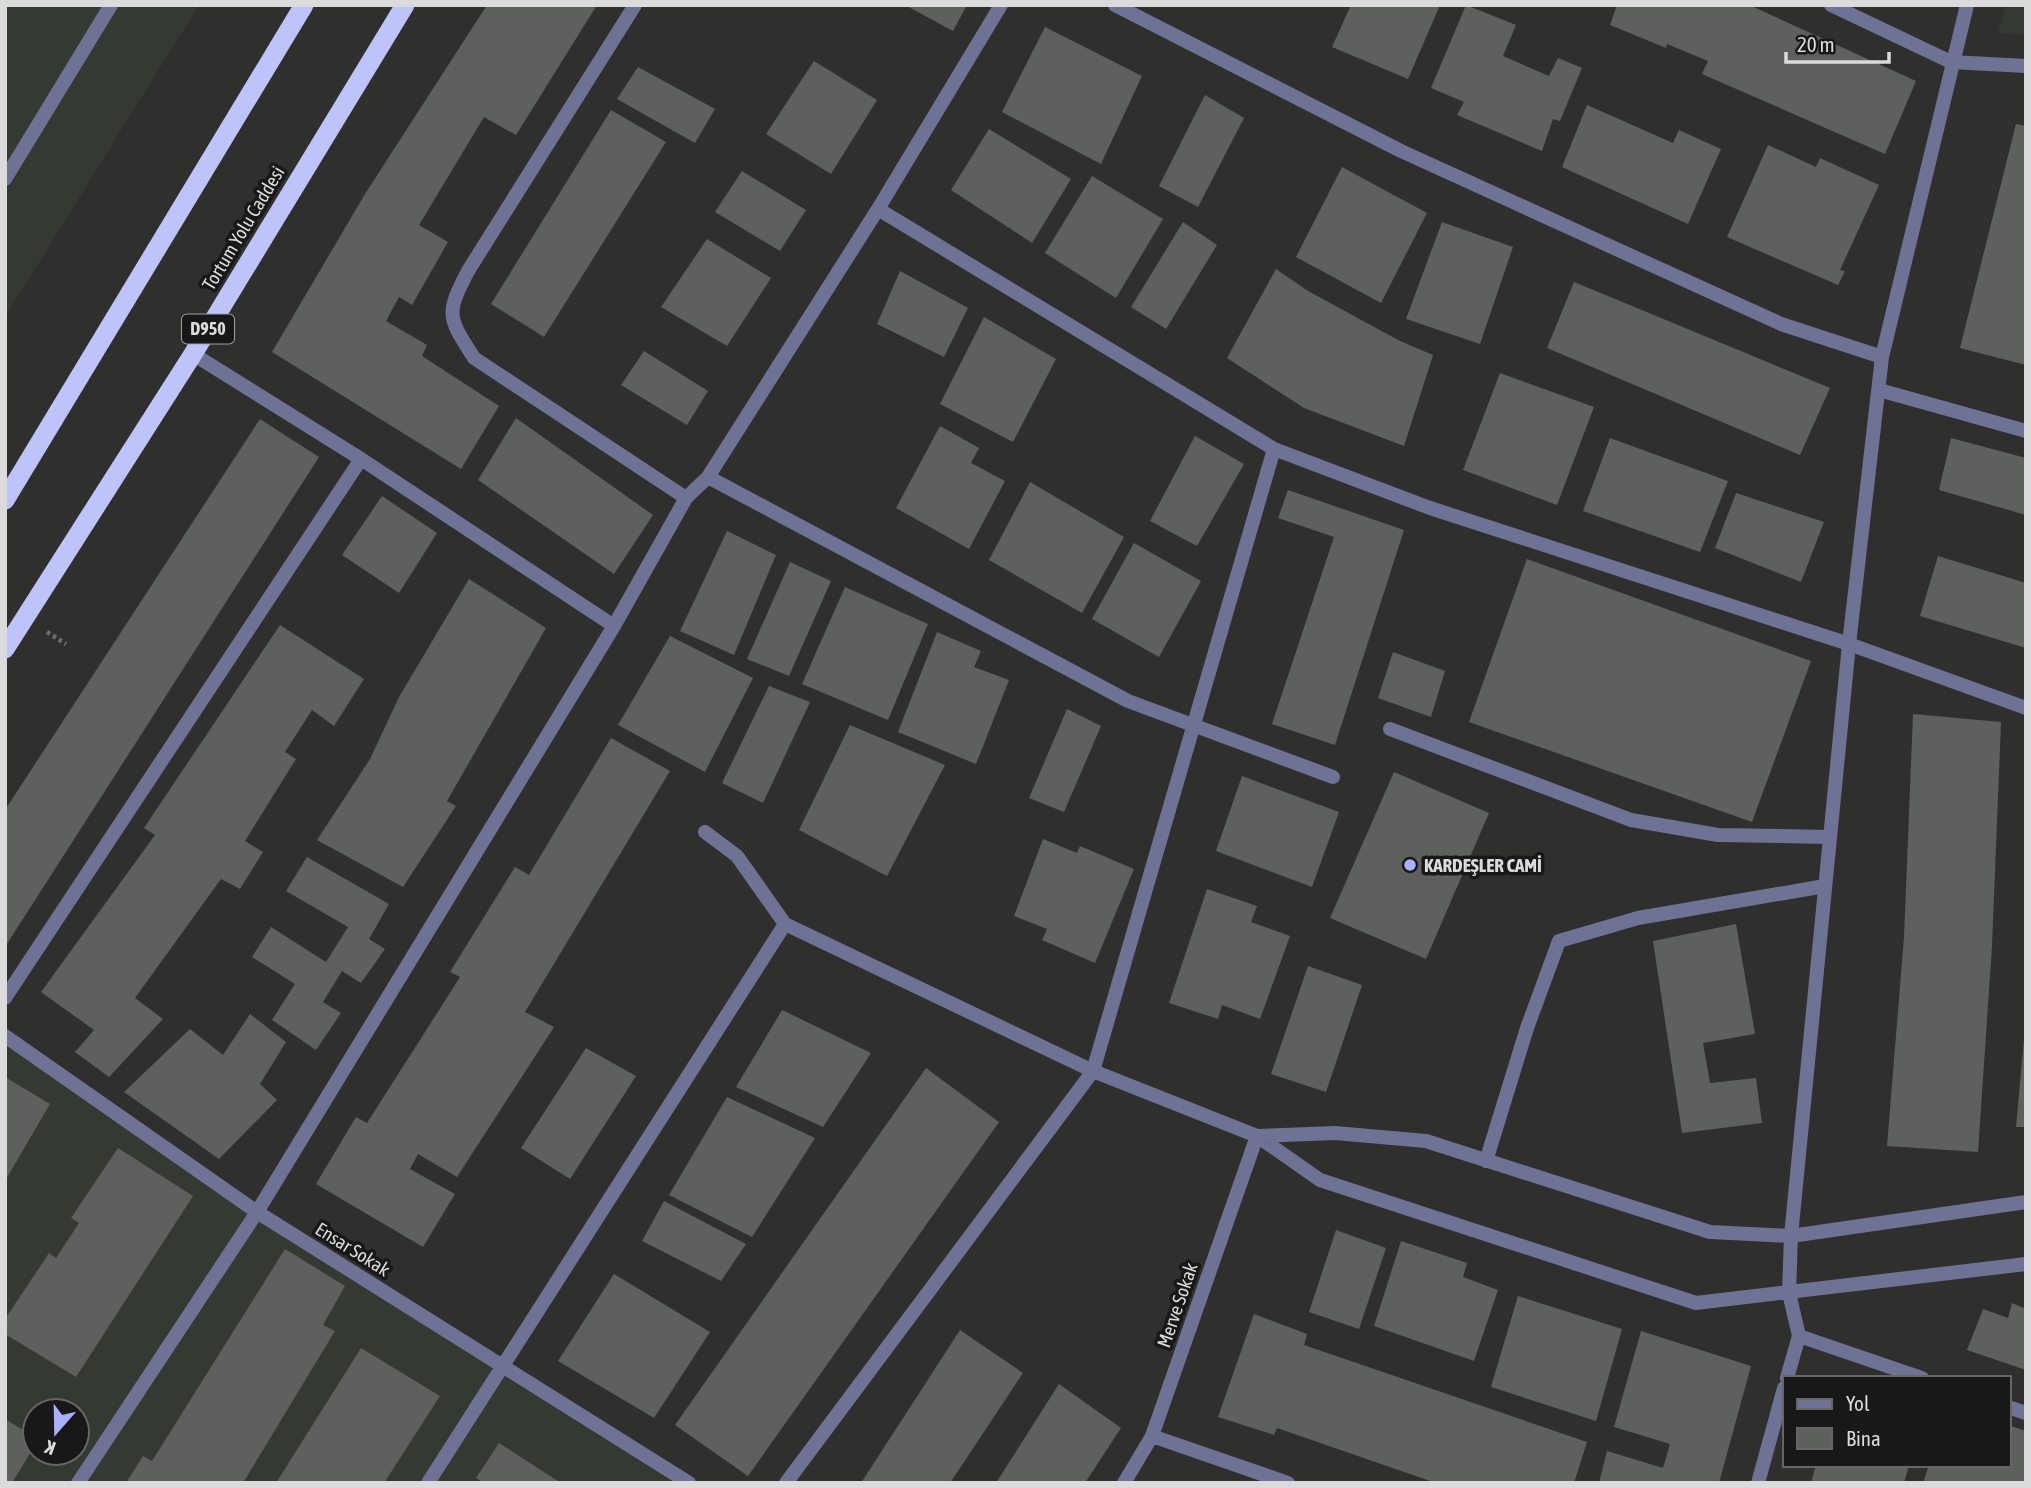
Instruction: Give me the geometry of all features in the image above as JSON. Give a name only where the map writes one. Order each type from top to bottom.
[{"type":"highway","points":[[5,500],[304,5]]},
{"type":"highway","name":"Tortum Yolu Caddesi","points":[[5,649],[193,354],[405,5]]},
{"type":"street","points":[[5,179],[111,5]]},
{"type":"street","points":[[635,5],[468,271],[451,304],[454,326],[474,358],[686,498]]},
{"type":"street","points":[[78,1483],[257,1212],[614,626],[686,498],[708,477],[878,209],[1001,5]]},
{"type":"street","points":[[1115,5],[1401,151],[1781,324],[1882,357]]},
{"type":"street","points":[[1831,5],[1951,62],[2026,66]]},
{"type":"street","points":[[1788,1376],[1799,1336],[1788,1293],[1791,1236],[1849,644],[1882,357],[1951,62],[1967,5]]},
{"type":"street","points":[[878,209],[1274,449],[1430,508],[1849,644],[2026,708]]},
{"type":"street","points":[[193,354],[361,459],[614,626]]},
{"type":"street","points":[[1879,390],[2026,430]]},
{"type":"street","points":[[786,1483],[1093,1071],[1274,449]]},
{"type":"street","points":[[5,998],[361,459]]},
{"type":"street","points":[[708,477],[1128,701],[1333,777]]},
{"type":"street","points":[[1390,729],[1631,820],[1718,835],[1830,837]]},
{"type":"street","points":[[705,832],[737,856],[785,924],[1093,1071],[1257,1136],[1320,1180],[1696,1303],[2026,1264]]},
{"type":"street","points":[[1486,1161],[1527,1028],[1559,941],[1638,918],[1825,886]]},
{"type":"street","points":[[428,1483],[505,1367],[785,924]]},
{"type":"street","name":"Ensar Sokak","points":[[5,1036],[257,1212],[689,1483]]},
{"type":"street","points":[[1257,1136],[1335,1133],[1426,1142],[1710,1232],[1791,1236],[2026,1202]]},
{"type":"street","name":"Merve Sokak","points":[[1124,1483],[1152,1436],[1257,1136]]},
{"type":"street","points":[[1799,1336],[1916,1376]]},
{"type":"street","points":[[1758,1483],[1783,1392]]},
{"type":"street","points":[[1152,1436],[1288,1483]]},
{"type":"shaded area","points":[[5,5],[199,5],[5,317]]},
{"type":"shaded area","points":[[2006,5],[2026,5],[2026,35],[1998,33]]},
{"type":"shaded area","points":[[5,1036],[257,1212],[689,1483],[5,1483]]},
{"type":"building","points":[[487,5],[597,5],[516,135],[484,117],[419,225],[448,242],[412,305],[399,297],[386,321],[427,345],[422,356],[499,406],[461,469],[272,352],[365,194]]},
{"type":"building","points":[[905,5],[967,5],[953,31]]},
{"type":"building","points":[[1351,5],[1440,5],[1408,79],[1332,47]]},
{"type":"building","points":[[1466,5],[1516,25],[1503,56],[1549,76],[1558,58],[1582,68],[1560,121],[1553,119],[1542,151],[1457,115],[1464,102],[1431,88]]},
{"type":"building","points":[[1617,5],[1749,5],[1916,81],[1885,154],[1702,74],[1708,61],[1667,44],[1666,48],[1610,25]]},
{"type":"building","points":[[1045,27],[1142,76],[1101,164],[1002,112]]},
{"type":"building","points":[[814,61],[877,100],[831,174],[766,134]]},
{"type":"building","points":[[638,67],[715,109],[695,143],[617,99]]},
{"type":"building","points":[[1205,95],[1244,118],[1198,207],[1159,186]]},
{"type":"building","points":[[1587,105],[1673,143],[1679,130],[1721,149],[1688,224],[1562,167]]},
{"type":"building","points":[[611,110],[666,142],[544,337],[491,304]]},
{"type":"building","points":[[2016,124],[2026,126],[2026,365],[1960,348]]},
{"type":"building","points":[[989,129],[1071,179],[1032,243],[951,190]]},
{"type":"building","points":[[1768,145],[1816,167],[1820,158],[1879,185],[1840,270],[1845,271],[1838,285],[1727,237]]},
{"type":"building","points":[[1342,167],[1427,213],[1381,303],[1296,257]]},
{"type":"building","points":[[742,171],[806,210],[780,251],[715,212]]},
{"type":"building","points":[[1092,176],[1163,219],[1116,298],[1045,253]]},
{"type":"building","points":[[1183,222],[1217,245],[1166,329],[1131,307]]},
{"type":"building","points":[[1442,222],[1513,247],[1480,344],[1406,319]]},
{"type":"building","points":[[707,239],[771,278],[727,346],[661,307]]},
{"type":"building","points":[[1276,269],[1308,291],[1400,341],[1433,355],[1404,446],[1304,408],[1227,358]]},
{"type":"building","points":[[900,271],[968,308],[944,357],[877,324]]},
{"type":"building","points":[[1574,282],[1830,388],[1800,455],[1547,348]]},
{"type":"building","points":[[984,317],[1056,359],[1013,442],[940,404]]},
{"type":"building","points":[[644,351],[708,391],[687,425],[621,385]]},
{"type":"building","points":[[1500,373],[1594,407],[1557,505],[1463,470]]},
{"type":"building","points":[[516,418],[653,515],[614,574],[478,480]]},
{"type":"building","points":[[260,419],[319,457],[5,947],[5,810]]},
{"type":"building","points":[[940,426],[979,448],[971,463],[1005,481],[969,549],[896,508]]},
{"type":"building","points":[[1195,436],[1244,464],[1197,546],[1150,521]]},
{"type":"building","points":[[1610,438],[1728,481],[1700,552],[1583,511]]},
{"type":"building","points":[[1951,438],[2026,458],[2026,515],[1939,490]]},
{"type":"building","points":[[1030,482],[1124,537],[1082,613],[989,560]]},
{"type":"building","points":[[1288,490],[1404,530],[1335,745],[1272,724],[1334,537],[1278,518]]},
{"type":"building","points":[[1736,493],[1824,522],[1801,582],[1715,548]]},
{"type":"building","points":[[382,496],[437,533],[399,593],[342,555]]},
{"type":"building","points":[[727,531],[776,555],[734,655],[680,631]]},
{"type":"building","points":[[1134,543],[1201,581],[1159,657],[1092,619]]},
{"type":"building","points":[[1938,556],[2026,583],[2026,648],[1920,616]]},
{"type":"building","points":[[1527,559],[1811,661],[1752,822],[1469,722]]},
{"type":"building","points":[[790,562],[831,581],[789,676],[747,659]]},
{"type":"building","points":[[469,579],[546,628],[447,801],[456,806],[403,887],[317,840],[370,759],[399,697]]},
{"type":"building","points":[[845,587],[928,624],[888,720],[802,684]]},
{"type":"building","points":[[280,625],[364,679],[334,726],[312,710],[285,752],[296,759],[245,841],[263,852],[240,889],[221,879],[135,998],[163,1019],[109,1077],[75,1052],[94,1030],[41,992],[155,835],[144,828]]},
{"type":"building","points":[[937,632],[981,651],[974,667],[1009,680],[976,764],[898,732]]},
{"type":"building","points":[[670,636],[753,678],[705,772],[618,725]]},
{"type":"building","points":[[1393,652],[1445,671],[1431,717],[1378,698]]},
{"type":"building","points":[[769,686],[810,702],[763,803],[722,783]]},
{"type":"building","points":[[1067,709],[1101,726],[1064,812],[1029,798]]},
{"type":"building","points":[[1913,714],[2001,722],[1992,946],[1978,1152],[1887,1146],[1904,937]]},
{"type":"building","points":[[850,725],[945,765],[887,876],[799,830]]},
{"type":"building","points":[[611,738],[670,771],[525,1012],[554,1027],[457,1177],[418,1154],[410,1169],[455,1194],[423,1247],[316,1184],[356,1117],[367,1123],[460,977],[450,972],[515,867],[529,875]]},
{"type":"building","name":"KARDEŞLER CAMİ","points":[[1394,772],[1489,813],[1426,959],[1330,918]]},
{"type":"building","points":[[1242,776],[1339,812],[1312,887],[1216,851]]},
{"type":"building","points":[[1043,839],[1077,853],[1080,846],[1134,869],[1095,963],[1042,940],[1047,929],[1014,916]]},
{"type":"building","points":[[307,857],[389,904],[369,939],[385,949],[361,983],[342,971],[323,1002],[341,1013],[316,1050],[272,1020],[295,984],[252,957],[271,927],[326,962],[348,927],[286,891]]},
{"type":"building","points":[[1207,889],[1257,906],[1251,922],[1290,936],[1260,1019],[1222,1005],[1218,1019],[1169,1003]]},
{"type":"building","points":[[1736,924],[1755,1034],[1703,1043],[1710,1083],[1756,1078],[1762,1123],[1682,1133],[1653,941]]},
{"type":"building","points":[[1308,966],[1362,985],[1326,1092],[1271,1074]]},
{"type":"building","points":[[782,1010],[871,1053],[823,1127],[736,1087]]},
{"type":"building","points":[[250,1014],[286,1042],[260,1084],[277,1100],[219,1159],[124,1092],[190,1029],[223,1055]]},
{"type":"building","points":[[2024,1039],[2026,1127],[2016,1127]]},
{"type":"building","points":[[586,1048],[636,1076],[570,1179],[521,1148]]},
{"type":"building","points":[[926,1068],[999,1122],[748,1476],[675,1425]]},
{"type":"building","points":[[5,1077],[50,1104],[5,1181]]},
{"type":"building","points":[[727,1097],[815,1138],[752,1237],[669,1195]]},
{"type":"building","points":[[118,1148],[193,1196],[76,1377],[5,1334],[5,1319],[49,1253],[56,1258],[79,1223],[71,1218]]},
{"type":"building","points":[[664,1201],[746,1244],[721,1281],[642,1241]]},
{"type":"building","points":[[1336,1230],[1386,1248],[1359,1329],[1309,1312]]},
{"type":"building","points":[[1401,1241],[1467,1263],[1463,1277],[1498,1290],[1474,1361],[1374,1326]]},
{"type":"building","points":[[285,1249],[345,1286],[323,1325],[335,1331],[243,1483],[126,1483],[143,1456],[152,1461]]},
{"type":"building","points":[[614,1274],[710,1332],[654,1418],[558,1361]]},
{"type":"building","points":[[1518,1296],[1622,1329],[1596,1421],[1491,1387]]},
{"type":"building","points":[[2012,1303],[2026,1309],[2026,1370],[1967,1350],[1983,1309],[2008,1318]]},
{"type":"building","points":[[1254,1314],[1307,1334],[1304,1345],[1587,1442],[1574,1483],[1436,1483],[1277,1428],[1274,1435],[1218,1417]]},
{"type":"building","points":[[960,1330],[1023,1373],[950,1483],[861,1483]]},
{"type":"building","points":[[1641,1331],[1751,1366],[1719,1483],[1599,1483],[1607,1451],[1663,1468],[1670,1444],[1614,1427]]},
{"type":"building","points":[[361,1348],[440,1396],[384,1483],[276,1483]]},
{"type":"building","points":[[1059,1384],[1121,1428],[1085,1483],[996,1483]]},
{"type":"building","points":[[5,1419],[21,1429],[22,1467],[12,1483],[5,1483]]},
{"type":"building","points":[[2010,1426],[2026,1431],[2026,1483],[1923,1483],[1928,1467],[2010,1467]]},
{"type":"building","points":[[499,1443],[561,1483],[484,1483],[476,1478]]},
{"type":"building","points":[[1815,1467],[1908,1467],[1904,1483],[1811,1483]]},
{"type":"place","name":"KARDEŞLER CAMİ","points":[[1410,865]]}]
